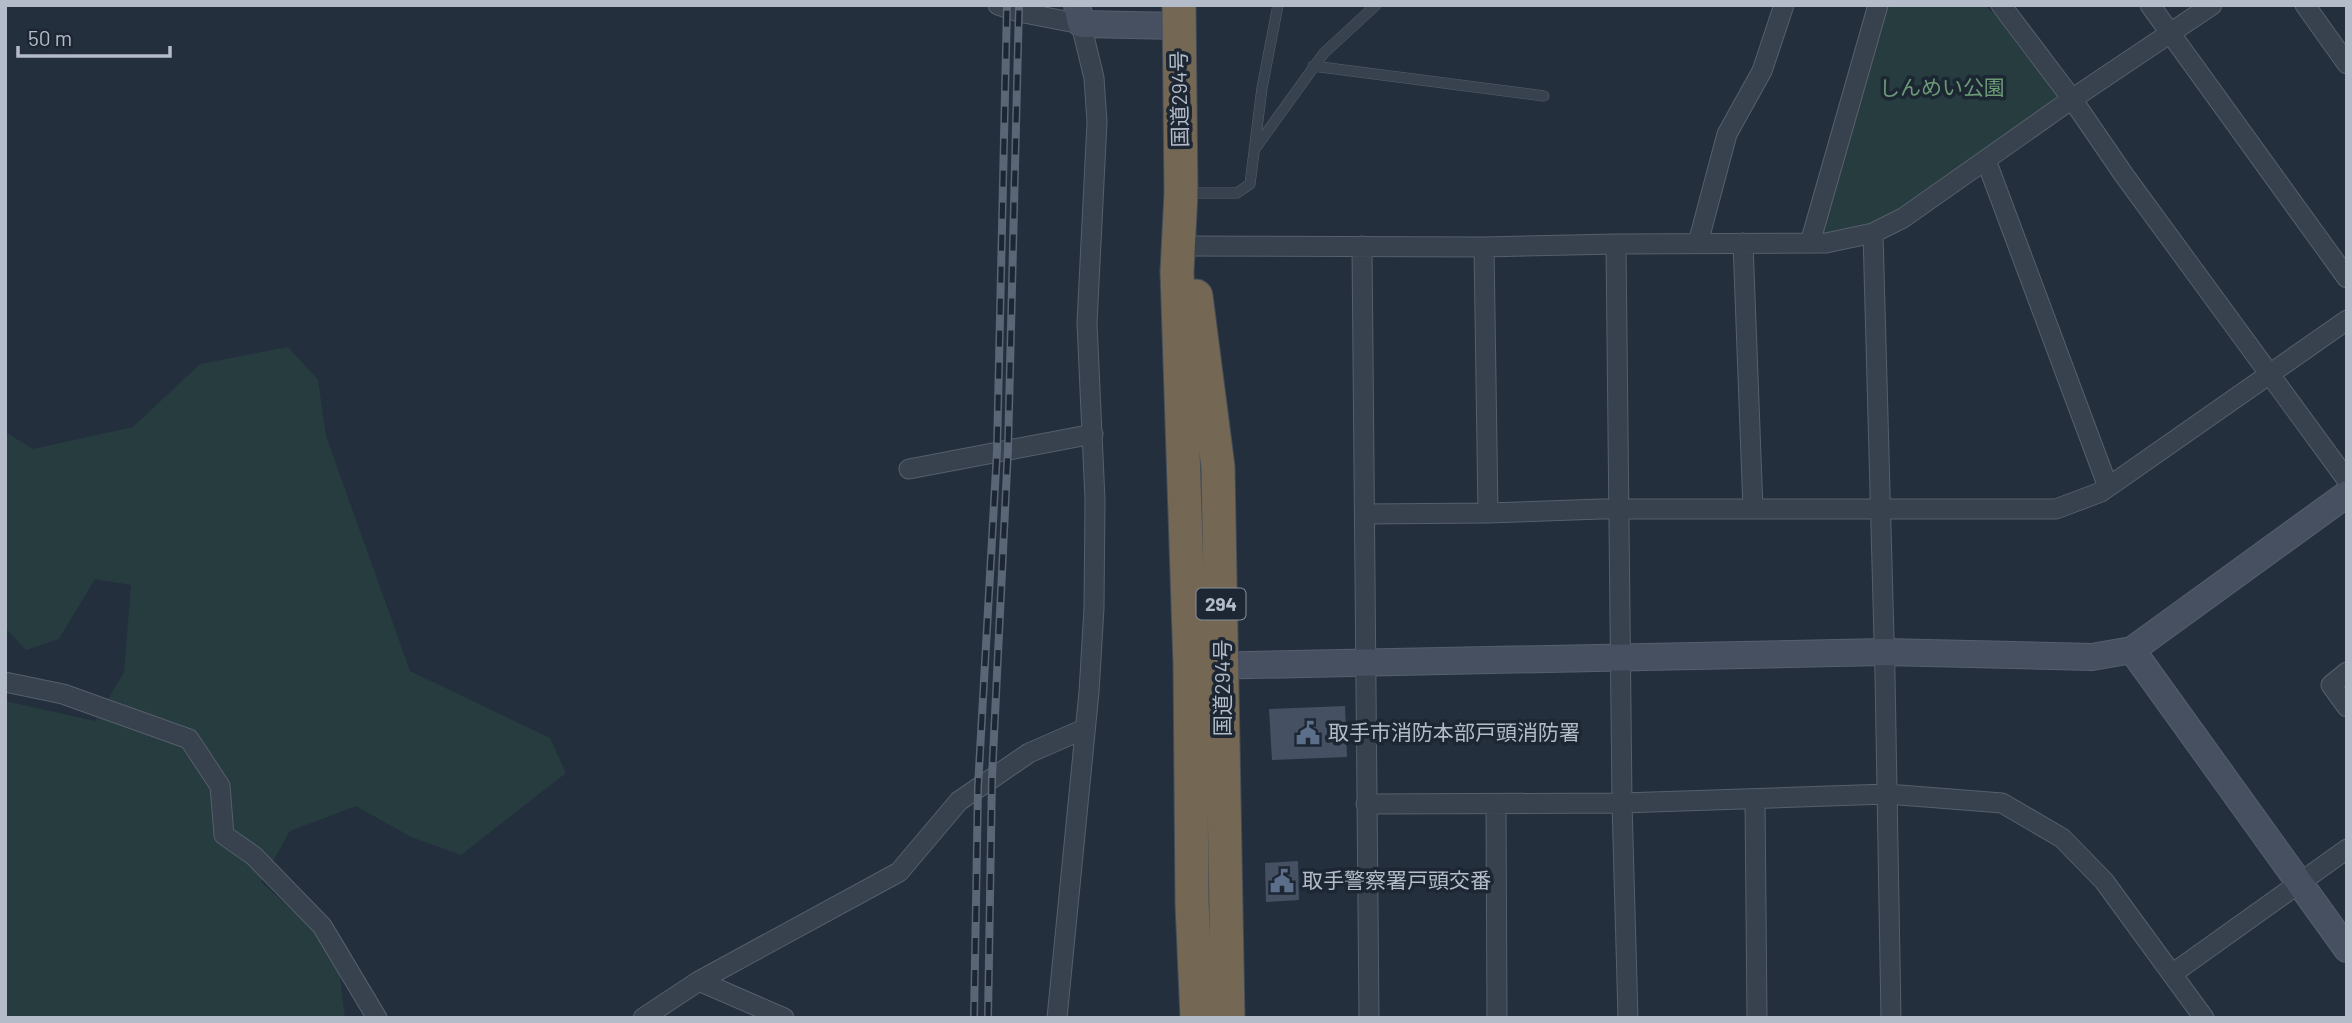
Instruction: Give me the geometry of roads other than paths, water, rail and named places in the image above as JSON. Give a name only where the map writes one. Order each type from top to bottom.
[{"type":"highway","name":"国道294号","points":[[1179,16],[1184,247],[1218,467],[1228,1018]]},
{"type":"highway","name":"国道294号","points":[[1184,247],[1177,272],[1190,665],[1192,904],[1197,1018]]},
{"type":"street","points":[[998,5],[1019,12],[1179,16]]},
{"type":"street","points":[[1698,243],[1727,134],[1762,71],[1784,5]]},
{"type":"street","points":[[1810,243],[1878,5]]},
{"type":"street","points":[[2001,5],[2347,480]]},
{"type":"street","points":[[2150,5],[2347,278]]},
{"type":"street","points":[[1184,247],[1826,243],[1873,233],[1903,218],[2212,5]]},
{"type":"street","points":[[2305,5],[2347,64]]},
{"type":"street","points":[[1057,1018],[1094,608],[1093,433],[1087,323],[1097,122],[1094,78],[1079,15]]},
{"type":"street","points":[[1986,160],[2108,487]]},
{"type":"street","points":[[1873,233],[1891,1018]]},
{"type":"street","points":[[1743,243],[1753,509]]},
{"type":"street","points":[[1616,244],[1622,803],[1628,1018]]},
{"type":"street","points":[[1362,246],[1369,1018]]},
{"type":"street","points":[[1484,247],[1488,513]]},
{"type":"street","points":[[1364,514],[1618,509],[2056,509],[2075,504],[2108,487],[2347,320]]},
{"type":"street","points":[[909,469],[1093,433]]},
{"type":"street","points":[[1190,665],[1884,652],[2092,657],[2132,650],[2347,494]]},
{"type":"street","points":[[2132,650],[2347,949]]},
{"type":"street","points":[[2347,672],[2331,685],[2347,707]]},
{"type":"street","points":[[5,682],[62,694],[189,739],[220,786],[224,835],[254,856],[322,926],[377,1018]]},
{"type":"street","points":[[643,1018],[699,981],[899,872],[959,801],[1029,753],[1084,729]]},
{"type":"street","points":[[1366,804],[1622,803],[1887,794],[2002,803],[2062,838],[2104,881],[2204,1018]]},
{"type":"street","points":[[1755,799],[1757,1018]]},
{"type":"street","points":[[1496,804],[1497,1018]]},
{"type":"street","points":[[2172,974],[2347,849]]},
{"type":"street","points":[[699,981],[784,1018]]},
{"type":"lane","points":[[1181,193],[1237,193],[1250,184],[1262,88],[1278,5]]},
{"type":"lane","points":[[1255,149],[1313,66],[1376,5]]},
{"type":"lane","points":[[1313,66],[1544,96]]},
{"type":"railway","points":[[974,1018],[978,787],[997,451],[1007,5]]},
{"type":"railway","points":[[988,1018],[992,777],[1008,449],[1019,5]]},
{"type":"place","name":"取手市消防本部戸頭消防署","points":[[1308,733]]},
{"type":"place","name":"取手警察署戸頭交番","points":[[1282,881]]},
{"type":"park label","name":"しんめい公園","points":[[1942,88]]}]
